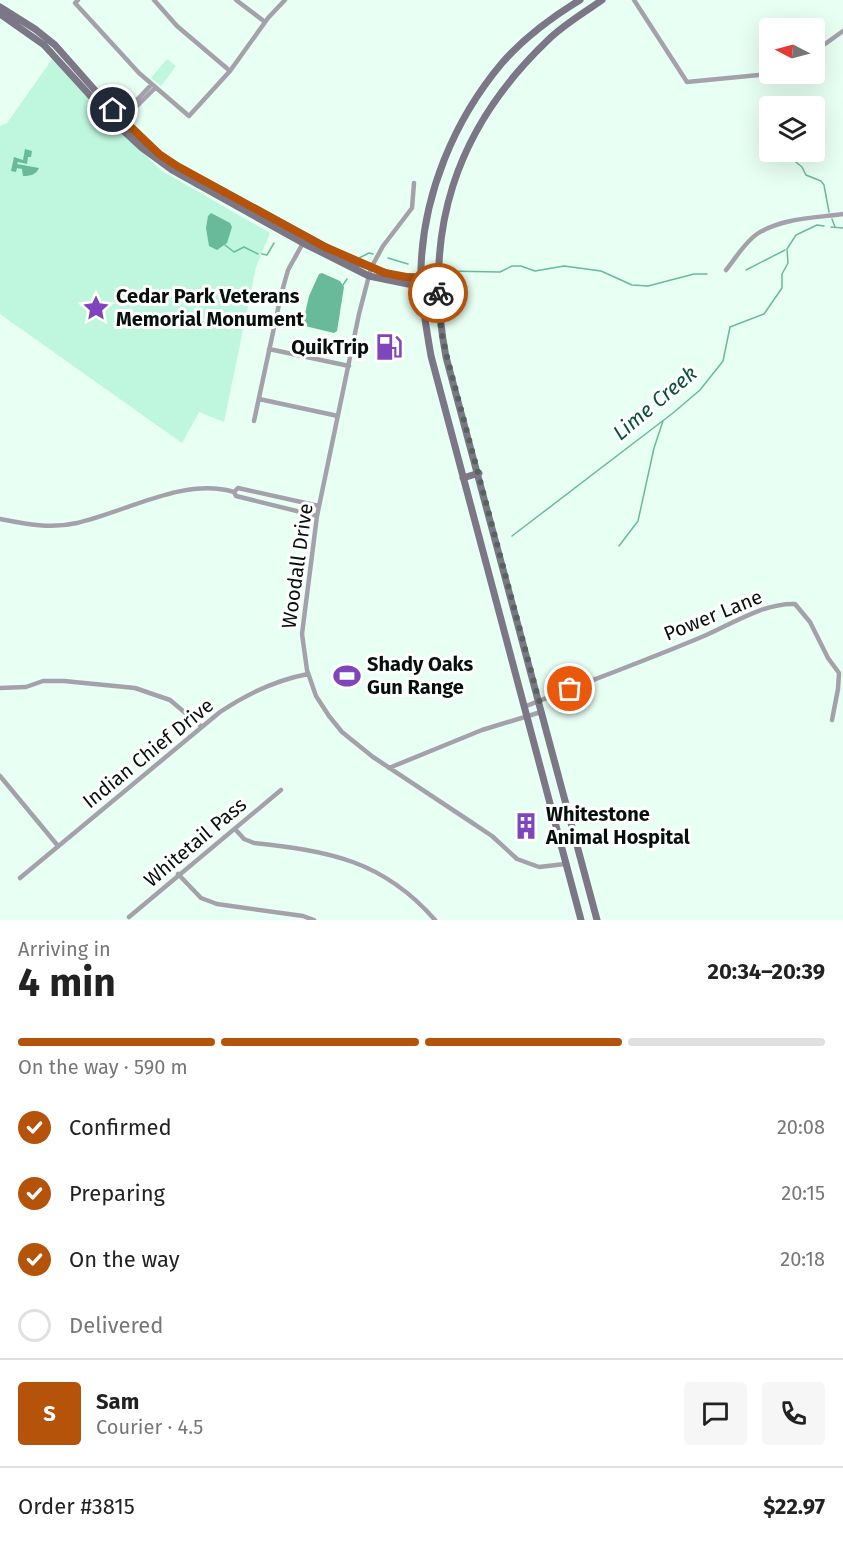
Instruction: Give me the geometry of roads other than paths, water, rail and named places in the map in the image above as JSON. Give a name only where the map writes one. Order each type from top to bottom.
[{"type":"main road","points":[[580,0],[537,31],[502,62],[482,88],[463,120],[447,153],[433,192],[423,242],[422,282],[424,321],[431,356],[580,920]]},
{"type":"main road","points":[[597,920],[447,357],[441,330],[437,282],[441,232],[449,198],[468,147],[485,115],[506,85],[548,39],[602,0]]},
{"type":"main road","points":[[0,7],[55,45],[142,148],[172,170],[303,243],[370,272],[422,282],[437,282]]},
{"type":"main road","points":[[0,14],[44,45],[120,121],[159,154],[370,272]]},
{"type":"main road","points":[[463,478],[479,473]]},
{"type":"street","points":[[154,0],[177,26],[230,71]]},
{"type":"street","points":[[236,0],[265,22]]},
{"type":"street","points":[[77,1],[153,86],[189,117],[230,71],[248,49],[265,22],[285,0]]},
{"type":"street","points":[[634,0],[687,82],[759,75]]},
{"type":"street","points":[[825,44],[843,31]]},
{"type":"street","points":[[120,121],[153,86]]},
{"type":"street","name":"Woodall Drive","points":[[414,183],[412,208],[383,246],[370,272],[359,314],[317,516],[302,649],[316,696],[342,732],[389,768],[492,836],[517,859],[539,867],[565,864]]},
{"type":"street","points":[[726,270],[755,235],[773,225],[792,220],[843,214]]},
{"type":"street","points":[[254,421],[288,270],[303,243]]},
{"type":"street","points":[[269,349],[349,366]]},
{"type":"street","points":[[259,399],[338,416]]},
{"type":"street","points":[[234,492],[238,488],[319,506]]},
{"type":"street","points":[[0,519],[37,526],[76,524],[148,500],[197,489],[234,492],[236,496],[317,516]]},
{"type":"street","name":"Power Lane","points":[[523,707],[783,603],[795,604],[810,622],[828,658],[839,673],[832,720]]},
{"type":"street","name":"Indian Chief Drive","points":[[20,879],[236,701],[278,682],[308,674]]},
{"type":"street","points":[[0,688],[26,687],[43,681],[64,681],[135,688],[170,700],[202,727]]},
{"type":"street","points":[[389,768],[482,730],[542,712]]},
{"type":"street","points":[[0,776],[58,846]]},
{"type":"street","name":"Whitetail Pass","points":[[129,917],[281,790]]},
{"type":"street","points":[[234,830],[244,839],[254,843],[331,854],[362,866],[391,880],[435,920]]},
{"type":"street","points":[[178,874],[201,898],[217,904],[303,916],[314,920]]},
{"type":"waterway","points":[[796,162],[806,175],[821,181],[824,185],[829,212]]},
{"type":"waterway","points":[[832,219],[835,227]]},
{"type":"waterway","name":"Lime Creek","points":[[512,536],[700,390],[723,361],[730,327],[764,314],[782,288],[782,274],[788,263],[787,249],[796,235],[817,225],[824,226]]},
{"type":"waterway","name":"Lime Creek","points":[[831,227],[843,228]]},
{"type":"waterway","points":[[262,254],[267,255],[274,243]]},
{"type":"waterway","points":[[225,245],[234,252],[244,247],[258,254]]},
{"type":"waterway","points":[[746,270],[785,250]]},
{"type":"waterway","points":[[359,258],[369,253],[373,254]]},
{"type":"waterway","points":[[388,258],[408,264]]},
{"type":"waterway","points":[[444,271],[500,272],[512,266],[521,266],[535,271],[564,266],[601,271],[632,285],[648,286],[694,274],[707,274]]},
{"type":"waterway","points":[[343,285],[347,279]]},
{"type":"waterway","points":[[619,546],[638,521],[654,448],[663,421]]},
{"type":"place","name":"Cedar Park Veterans Memorial Monument","points":[[96,308]]},
{"type":"place","name":"QuikTrip","points":[[389,347]]},
{"type":"place","name":"Shady Oaks Gun Range","points":[[347,676]]},
{"type":"place","name":"Whitestone Animal Hospital","points":[[526,826]]}]
